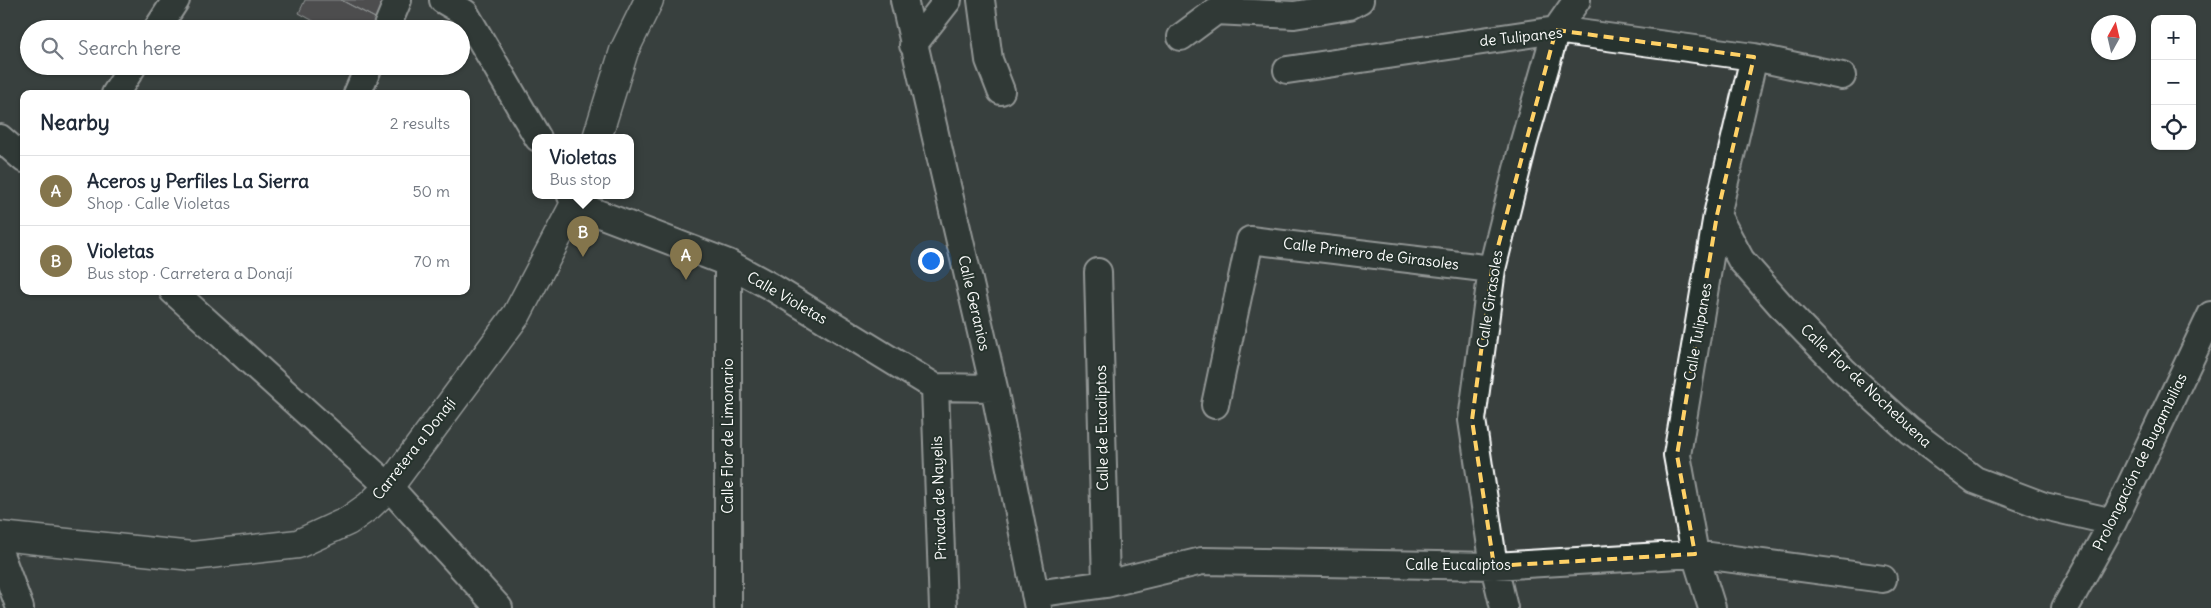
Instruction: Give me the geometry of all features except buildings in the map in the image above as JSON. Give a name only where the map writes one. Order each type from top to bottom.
[{"type":"main road","points":[[598,134],[624,51],[649,0]]},
{"type":"main road","name":"Carretera a Donají","points":[[0,536],[192,556],[298,544],[348,520],[370,506],[389,486],[517,314],[576,199]]},
{"type":"street","points":[[163,20],[176,0]]},
{"type":"street","points":[[390,20],[398,0]]},
{"type":"street","points":[[443,0],[465,14],[469,20]]},
{"type":"street","name":"Calle Geranios","points":[[904,0],[913,46],[994,388],[1036,601]]},
{"type":"street","points":[[913,46],[948,0]]},
{"type":"street","points":[[981,0],[988,60],[1001,91]]},
{"type":"street","points":[[1181,37],[1213,6],[1294,15],[1349,6],[1360,0]]},
{"type":"street","name":"Calle Girasoles","points":[[1504,608],[1494,566],[1472,420],[1492,269],[1523,145],[1556,30],[1577,0]]},
{"type":"street","points":[[470,22],[536,134]]},
{"type":"street","name":"de Tulipanes","points":[[1287,70],[1556,30],[1754,56],[1842,76]]},
{"type":"street","name":"Calle Tulipanes","points":[[1712,608],[1695,554],[1677,455],[1717,215],[1754,56]]},
{"type":"street","points":[[118,90],[127,75]]},
{"type":"street","points":[[359,90],[365,75]]},
{"type":"street","points":[[0,138],[20,156]]},
{"type":"street","name":"Calle Violetas","points":[[576,199],[728,263],[770,286],[936,387]]},
{"type":"street","name":"Calle Flor de Nochebuena","points":[[1717,215],[1740,260],[1843,370],[1910,431],[1975,480],[2044,506],[2113,522]]},
{"type":"street","name":"Calle Primero de Girasoles","points":[[1215,405],[1250,240],[1492,269]]},
{"type":"street","name":"Calle Flor de Limonario","points":[[728,263],[728,608]]},
{"type":"street","name":"Calle de Eucaliptos","points":[[1098,272],[1106,584]]},
{"type":"street","points":[[177,295],[389,486],[499,608]]},
{"type":"street","name":"Prolongación de Bugambilias","points":[[2065,608],[2113,522],[2211,315]]},
{"type":"street","points":[[936,387],[994,388]]},
{"type":"street","name":"Privada de Nayelis","points":[[936,387],[943,608]]},
{"type":"street","points":[[0,554],[20,608]]},
{"type":"street","name":"Calle Eucaliptos","points":[[1036,601],[1202,561],[1494,566],[1695,554],[1883,579]]},
{"type":"highlighted area","points":[[1556,30],[1754,57],[1717,215],[1677,455],[1695,554],[1494,566],[1472,420],[1492,269]]},
{"type":"place","name":"Violetas","points":[[583,257]]},
{"type":"place","name":"Aceros y Perfiles La Sierra","points":[[686,280]]}]
